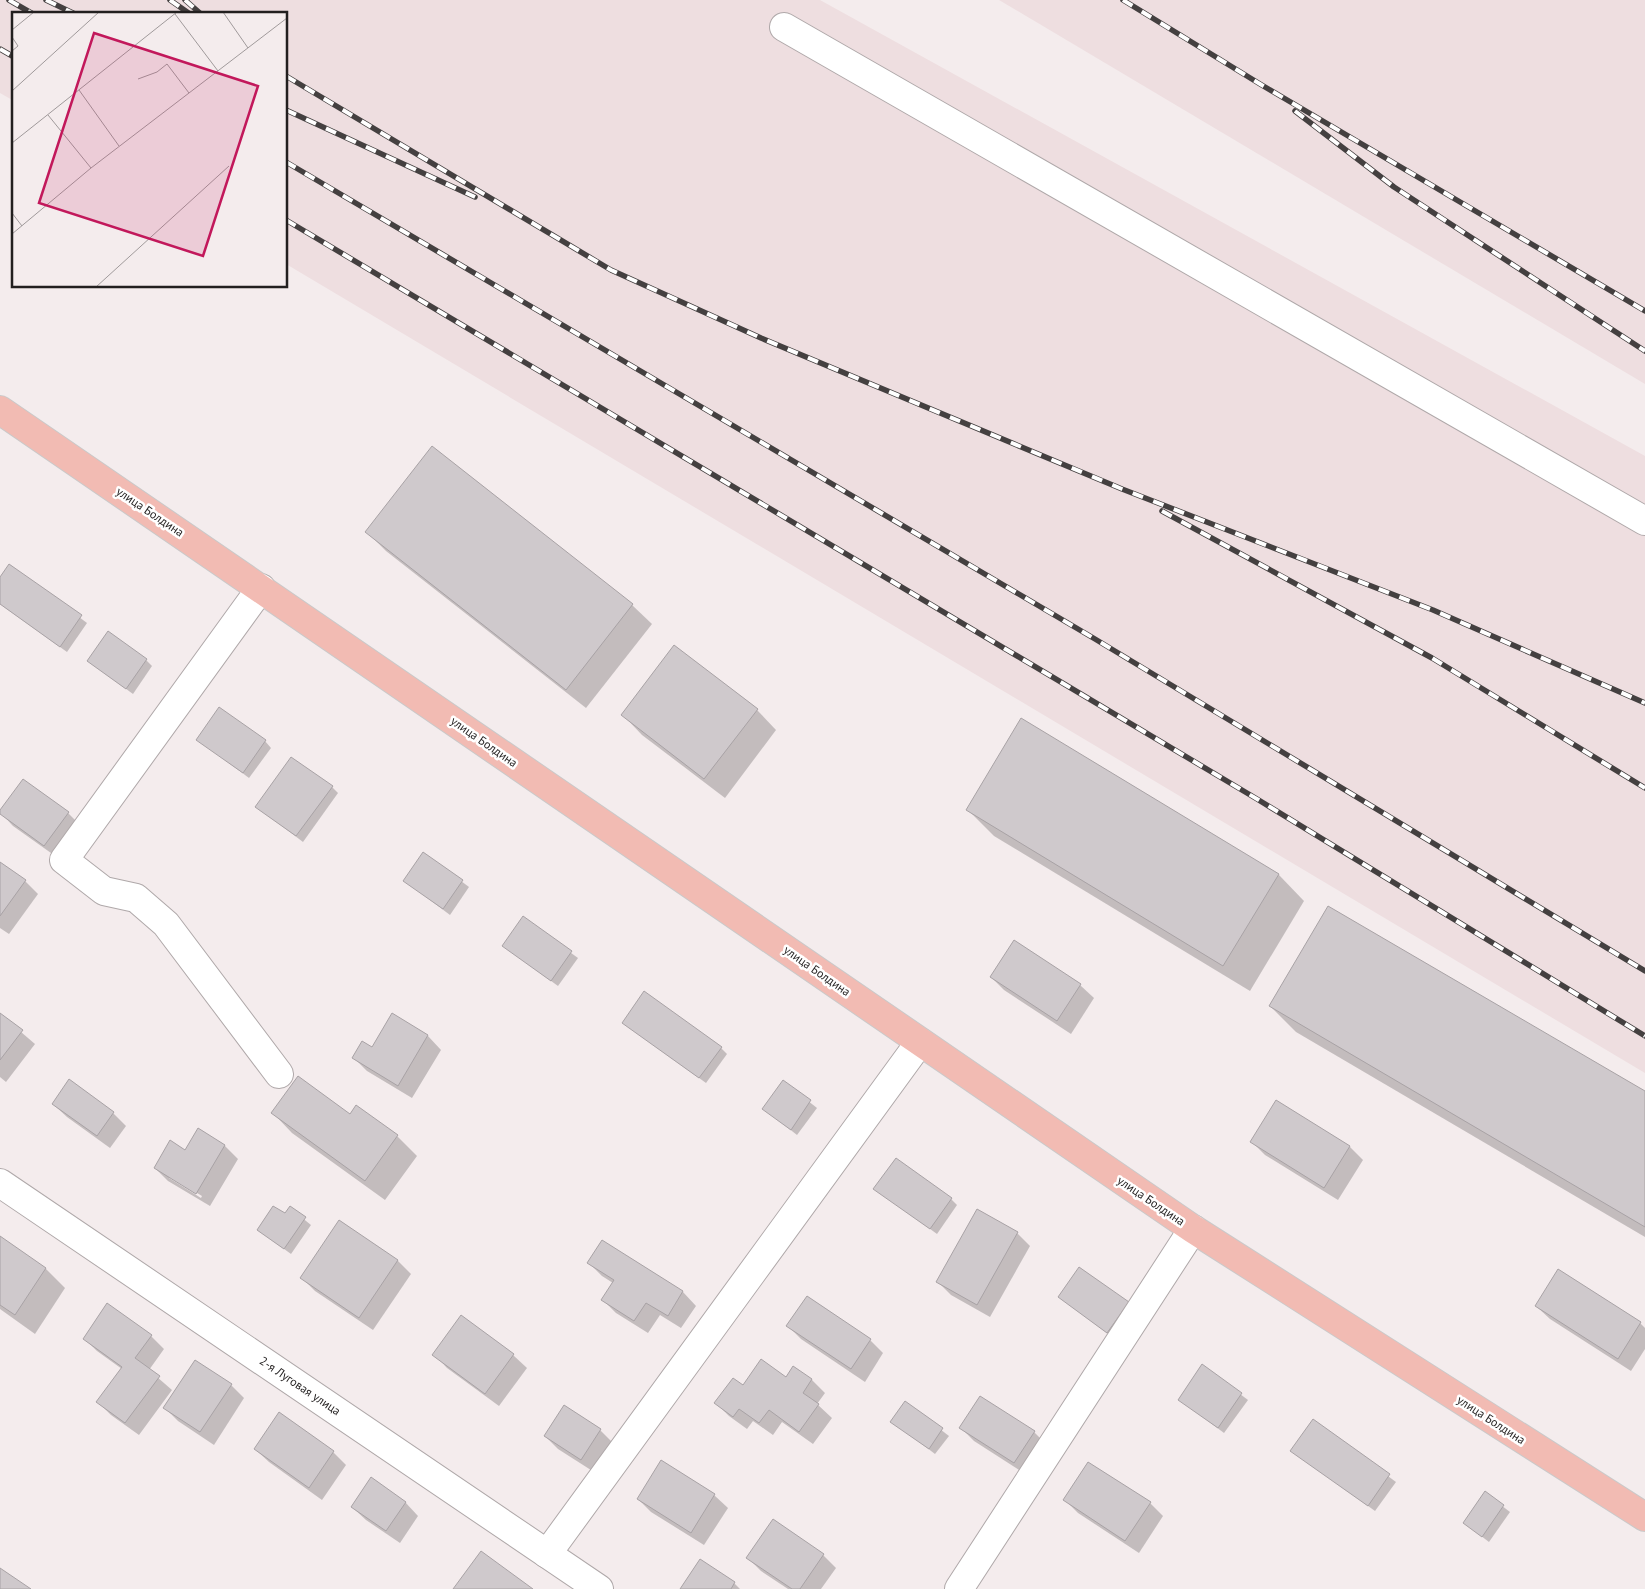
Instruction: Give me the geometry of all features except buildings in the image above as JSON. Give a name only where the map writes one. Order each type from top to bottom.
[{"type":"main road","name":"улица Болдина","points":[[0,410],[1193,1230],[1645,1517]]},
{"type":"street","points":[[784,27],[1645,521]]},
{"type":"street","points":[[261,588],[64,860],[104,891],[136,898],[166,924],[279,1074]]},
{"type":"street","points":[[547,1554],[920,1042]]},
{"type":"street","name":"2-я Луговая улица","points":[[0,1183],[599,1589]]},
{"type":"street","points":[[959,1589],[1193,1230]]},
{"type":"shaded area","points":[[0,0],[820,0],[1645,456],[1645,1073],[288,265],[288,12],[12,12],[12,100],[0,93]]},
{"type":"shaded area","points":[[999,0],[1645,0],[1645,384]]},
{"type":"railway","points":[[9,0],[30,12]]},
{"type":"railway","points":[[46,0],[71,12]]},
{"type":"railway","points":[[170,0],[187,12]]},
{"type":"railway","points":[[185,0],[199,12]]},
{"type":"railway","points":[[1123,0],[1260,84],[1645,311]]},
{"type":"railway","points":[[0,49],[12,56]]},
{"type":"railway","points":[[288,77],[611,270],[761,338],[1122,489],[1433,610],[1645,703]]},
{"type":"railway","points":[[288,111],[475,197]]},
{"type":"railway","points":[[1295,111],[1394,187],[1645,351]]},
{"type":"railway","points":[[288,163],[1095,639],[1645,971]]},
{"type":"railway","points":[[288,221],[1257,799],[1645,1036]]},
{"type":"railway","points":[[1162,511],[1432,658],[1645,788]]}]
